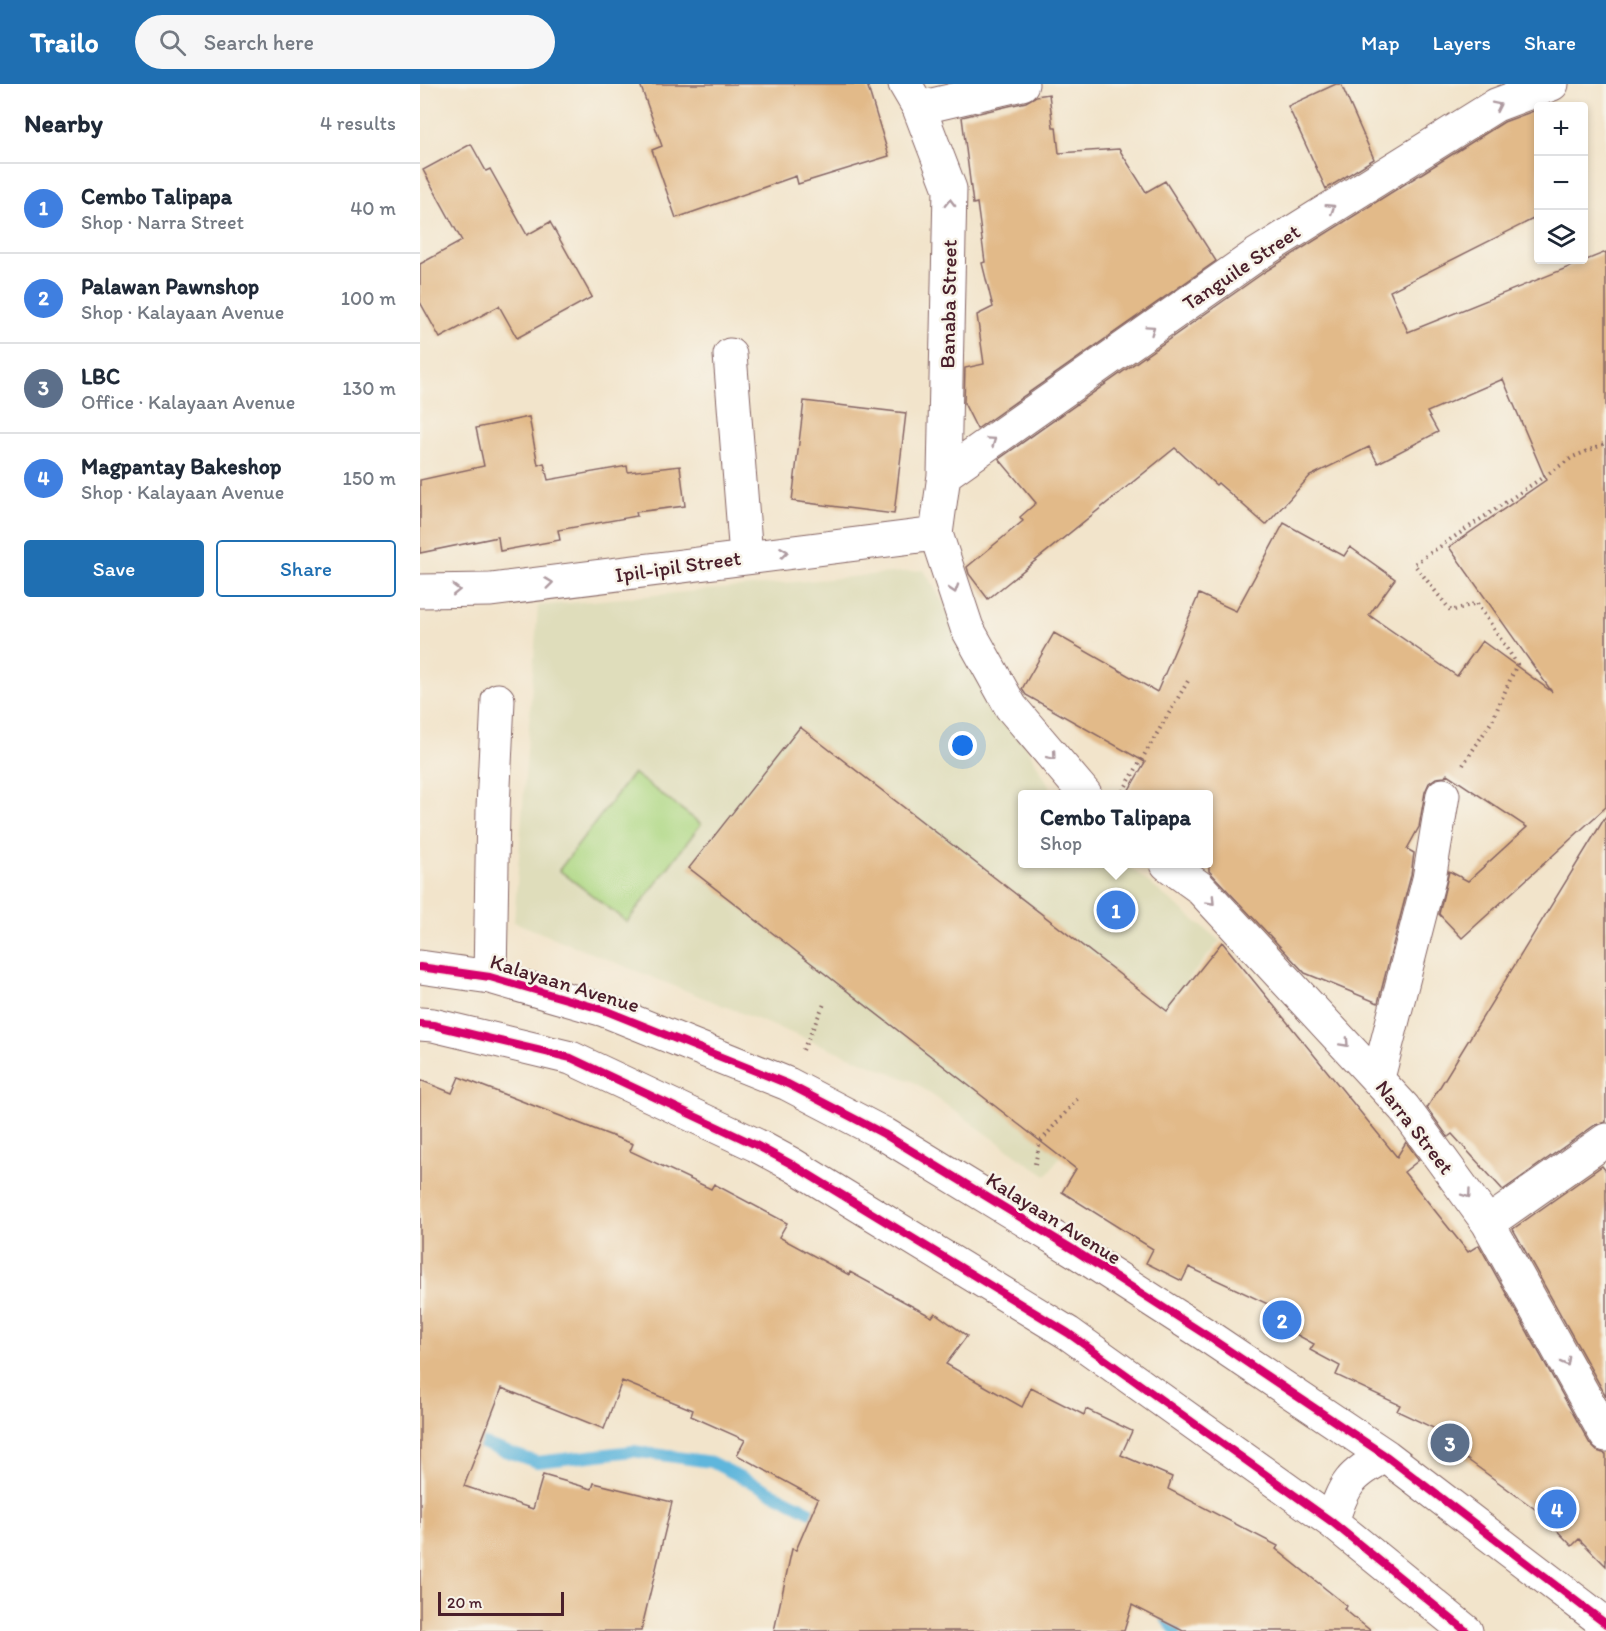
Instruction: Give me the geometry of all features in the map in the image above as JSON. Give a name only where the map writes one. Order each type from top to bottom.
[{"type":"main road","points":[[912,96],[1022,84]]},
{"type":"main road","name":"Tanguile Street","points":[[944,475],[1256,255],[1496,105],[1552,84]]},
{"type":"main road","name":"Banaba Street","points":[[912,96],[950,189],[944,475],[936,534]]},
{"type":"main road","points":[[730,356],[746,556]]},
{"type":"main road","points":[[936,534],[967,628],[1011,707],[1081,790]]},
{"type":"main road","name":"Ipil-ipil Street","points":[[420,591],[491,590],[746,556],[936,534]]},
{"type":"main road","points":[[490,977],[493,808],[498,700]]},
{"type":"main road","points":[[1378,1078],[1429,879],[1443,795]]},
{"type":"main road","name":"Narra Street","points":[[1173,868],[1199,887],[1404,1108],[1488,1223],[1606,1435]]},
{"type":"main road","name":"Kalayaan Avenue","points":[[420,967],[490,977],[604,1010],[788,1084],[884,1134],[1026,1220],[1206,1335],[1386,1456],[1606,1624]]},
{"type":"main road","points":[[420,1024],[433,1025],[570,1058],[756,1144],[1068,1333],[1332,1522],[1466,1631]]},
{"type":"main road","points":[[1488,1223],[1606,1140]]},
{"type":"main road","points":[[1304,1502],[1322,1492],[1337,1476],[1346,1458],[1349,1431]]},
{"type":"main road","points":[[1332,1522],[1338,1502],[1348,1484],[1362,1468],[1386,1456]]},
{"type":"path","points":[[1443,795],[1492,721],[1517,664],[1477,603],[1451,611],[1414,564],[1573,457],[1606,443]]},
{"type":"path","points":[[1124,790],[1188,681]]},
{"type":"path","points":[[788,1084],[824,1004]]},
{"type":"path","points":[[1035,1164],[1040,1142],[1078,1098]]},
{"type":"shaded area","points":[[924,570],[1052,790],[1018,790],[1018,868],[1131,868],[1220,941],[1166,1007],[1046,1176],[914,1082],[514,922],[538,606]]},
{"type":"green space","points":[[633,773],[701,824],[627,922],[559,870]]},
{"type":"building","points":[[640,84],[867,84],[889,156],[798,184],[796,176],[676,218],[652,150],[662,146]]},
{"type":"building","points":[[1336,84],[1341,84],[1374,159],[1326,189],[1288,106]]},
{"type":"building","points":[[1049,94],[1059,153],[1119,149],[1146,192],[1165,181],[1216,261],[977,429],[964,403],[965,368],[984,364],[977,315],[993,307],[982,263],[985,262],[977,203],[973,204],[962,117],[1026,102],[1036,96]]},
{"type":"building","points":[[1534,111],[1534,219],[1390,291],[1408,332],[1576,264],[1588,264],[1588,259],[1606,252],[1606,807],[1462,938],[1439,914],[1449,871],[1468,881],[1527,827],[1447,774],[1429,783],[1425,792],[1419,827],[1407,849],[1414,853],[1411,875],[1378,1003],[1305,973],[1209,871],[1209,868],[1213,868],[1213,790],[1129,790],[1145,762],[1026,695],[1022,689],[1054,633],[1157,692],[1199,594],[1236,611],[1284,523],[1344,556],[1350,547],[1395,579],[1369,615],[1457,676],[1482,641],[1552,692],[1449,547],[1546,480],[1503,379],[1427,412],[1438,432],[1378,463],[1369,447],[1310,476],[1266,525],[1175,448],[988,599],[969,574],[967,567],[1023,521],[1020,517],[1036,503],[999,459],[1266,271],[1504,122]]},
{"type":"building","points":[[471,144],[486,171],[490,169],[527,235],[550,222],[592,297],[517,338],[499,306],[440,338],[420,302],[420,264],[462,241],[423,170]]},
{"type":"building","points":[[804,401],[906,413],[894,514],[792,501]]},
{"type":"building","points":[[529,417],[538,465],[544,463],[548,480],[627,466],[628,472],[680,466],[685,506],[636,512],[637,516],[558,530],[560,540],[500,551],[498,537],[420,553],[420,480],[484,466],[476,428]]},
{"type":"building","points":[[800,727],[1167,1011],[1222,942],[1397,1157],[1406,1142],[1419,1160],[1404,1172],[1468,1252],[1479,1245],[1590,1444],[1597,1451],[1606,1454],[1606,1566],[1579,1539],[1572,1546],[1539,1512],[1468,1460],[1437,1441],[1442,1432],[1397,1411],[1400,1405],[1336,1375],[1340,1366],[1310,1350],[1314,1344],[1264,1317],[1270,1305],[1189,1267],[1182,1281],[1146,1263],[1153,1249],[1062,1192],[1076,1169],[689,868]]},
{"type":"building","points":[[1606,816],[1606,1122],[1595,1125],[1503,1190],[1452,1134],[1448,1137],[1427,1108]]},
{"type":"building","points":[[459,1077],[633,1144],[630,1151],[711,1189],[714,1184],[787,1223],[779,1237],[849,1275],[850,1272],[932,1317],[935,1313],[967,1336],[946,1364],[1022,1407],[1031,1388],[1084,1415],[1086,1409],[1132,1431],[1121,1455],[1172,1477],[1168,1489],[1278,1546],[1276,1549],[1347,1606],[1344,1609],[1371,1631],[1183,1631],[1132,1605],[1124,1631],[774,1631],[792,1549],[796,1550],[818,1499],[737,1455],[745,1440],[691,1416],[693,1410],[622,1381],[604,1429],[502,1388],[464,1486],[533,1509],[543,1475],[592,1489],[594,1483],[672,1502],[641,1631],[420,1631],[420,1080],[452,1093]]},
{"type":"building","points":[[1602,1166],[1606,1171],[1606,1396],[1513,1229]]},
{"type":"waterway","points":[[467,1438],[537,1462],[633,1451],[711,1462],[827,1520]]},
{"type":"waterway","points":[[1162,1613],[1176,1631]]},
{"type":"cycle path","points":[[420,967],[490,977],[604,1010],[788,1084],[884,1134],[1074,1250],[1386,1456],[1606,1624]]},
{"type":"cycle path","points":[[420,1024],[433,1025],[571,1058],[756,1145],[793,1165],[1068,1333],[1332,1522],[1466,1631]]},
{"type":"place","name":"Cembo Talipapa","points":[[1116,910]]},
{"type":"place","name":"Palawan Pawnshop","points":[[1282,1320]]},
{"type":"place","name":"LBC","points":[[1450,1443]]},
{"type":"place","name":"Magpantay Bakeshop","points":[[1557,1509]]}]
